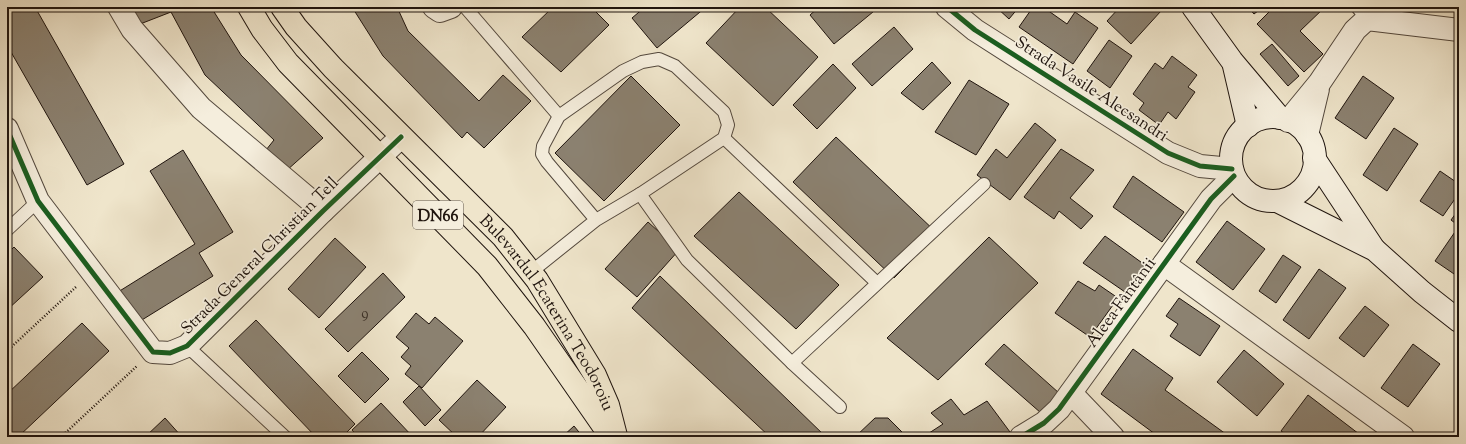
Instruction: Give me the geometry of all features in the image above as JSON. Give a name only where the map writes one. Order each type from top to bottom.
[{"type":"main road","name":"Bulevardul Ecaterina Teodoroiu","points":[[249,7],[262,29],[288,63],[380,158],[437,214],[505,288],[611,437]]},
{"type":"main road","name":"Bulevardul Ecaterina Teodoroiu","points":[[282,7],[311,44],[401,137],[503,237],[531,272],[558,311],[596,375],[608,405],[616,437]]},
{"type":"street","name":"Strada General Christian Tell","points":[[119,7],[132,29],[201,108],[323,211]]},
{"type":"street","points":[[434,7],[440,11],[451,7]]},
{"type":"street","name":"Strada Vasile Alecsandri","points":[[947,7],[975,30],[1168,153],[1200,166],[1233,173]]},
{"type":"street","points":[[1193,7],[1232,61],[1284,120]]},
{"type":"street","points":[[1284,120],[1320,82],[1355,30],[1362,13],[1459,30]]},
{"type":"street","points":[[1232,61],[1248,126]]},
{"type":"street","points":[[1307,135],[1320,82]]},
{"type":"street","points":[[1277,201],[1296,194],[1304,187],[1310,178],[1314,158],[1312,146],[1307,135],[1302,129],[1284,120],[1269,118],[1258,120],[1248,126],[1239,134],[1233,145],[1231,157],[1233,173],[1241,187],[1251,196],[1264,200],[1277,201],[1375,250]]},
{"type":"street","points":[[7,129],[38,201],[91,273],[153,352]]},
{"type":"street","name":"Strada General Christian Tell","points":[[153,352],[170,353],[187,346],[323,211],[401,137]]},
{"type":"street","points":[[1314,158],[1375,250],[1422,292],[1459,321]]},
{"type":"street","name":"Aleea Fântânii","points":[[1021,437],[1044,423],[1059,409],[1211,199],[1233,173]]},
{"type":"street","points":[[1164,264],[1403,437]]},
{"type":"street","points":[[1071,394],[1113,437]]},
{"type":"lane","points":[[465,7],[559,116]]},
{"type":"lane","points":[[531,272],[596,220],[640,194],[724,138],[728,125],[724,112],[675,66],[660,59],[642,62],[623,72],[559,116],[543,146],[542,154],[547,162],[596,220]]},
{"type":"lane","points":[[724,138],[877,283]]},
{"type":"lane","points":[[792,363],[984,184]]},
{"type":"lane","points":[[640,194],[687,260],[792,363],[840,407]]},
{"type":"lane","points":[[7,230],[38,201]]},
{"type":"lane","points":[[187,346],[285,437]]},
{"type":"path","points":[[7,351],[91,273]]},
{"type":"path","points":[[61,437],[153,352]]},
{"type":"building","points":[[7,7],[35,7],[124,164],[87,185],[7,45]]},
{"type":"building","points":[[124,7],[211,7],[241,55],[323,138],[286,171],[266,150],[274,140],[205,75],[171,12],[135,26]]},
{"type":"building","points":[[352,7],[397,7],[408,31],[479,101],[503,75],[531,101],[484,148],[467,132],[462,138],[383,56]]},
{"type":"building","points":[[553,7],[591,7],[609,25],[561,72],[522,37]]},
{"type":"building","points":[[645,7],[706,7],[657,48],[632,18]]},
{"type":"building","points":[[740,7],[765,7],[818,57],[773,106],[706,43]]},
{"type":"building","points":[[819,7],[879,7],[834,44],[810,15]]},
{"type":"building","points":[[996,7],[1019,7],[1009,19]]},
{"type":"building","points":[[1033,7],[1043,7],[1067,24],[1075,12],[1098,28],[1073,64],[1019,27]]},
{"type":"building","points":[[1120,7],[1157,7],[1161,11],[1131,44],[1107,21]]},
{"type":"building","points":[[1248,7],[1263,7],[1254,14]]},
{"type":"building","points":[[1274,7],[1287,7],[1291,12],[1296,7],[1325,7],[1300,31],[1323,54],[1304,72],[1257,24]]},
{"type":"building","points":[[894,27],[913,49],[872,86],[852,64]]},
{"type":"building","points":[[1109,40],[1132,56],[1110,88],[1087,71]]},
{"type":"building","points":[[1272,44],[1299,76],[1288,86],[1260,54]]},
{"type":"building","points":[[1172,56],[1197,75],[1188,87],[1195,92],[1176,119],[1168,112],[1159,125],[1139,110],[1144,103],[1133,94],[1155,63],[1163,69]]},
{"type":"building","points":[[932,62],[951,83],[923,110],[901,93]]},
{"type":"building","points":[[833,64],[856,88],[817,129],[793,105]]},
{"type":"building","points":[[631,76],[680,125],[604,201],[555,153]]},
{"type":"building","points":[[1363,76],[1394,98],[1366,139],[1335,118]]},
{"type":"building","points":[[969,80],[1009,104],[976,155],[935,132]]},
{"type":"building","points":[[1035,123],[1056,140],[1010,200],[977,175],[996,149],[1007,158]]},
{"type":"building","points":[[1394,128],[1418,144],[1387,191],[1363,175]]},
{"type":"building","points":[[836,137],[938,234],[894,278],[793,182]]},
{"type":"building","points":[[1061,149],[1094,170],[1070,198],[1093,216],[1081,229],[1059,211],[1054,219],[1024,197]]},
{"type":"building","points":[[183,150],[233,232],[199,253],[213,276],[137,323],[118,292],[195,244],[150,171]]},
{"type":"building","points":[[1440,171],[1459,184],[1459,193],[1443,216],[1420,201]]},
{"type":"building","points":[[1133,176],[1184,212],[1162,242],[1113,207]]},
{"type":"building","points":[[739,192],[839,285],[796,329],[694,236]]},
{"type":"building","points":[[1459,209],[1459,226],[1451,220]]},
{"type":"building","points":[[1227,221],[1265,249],[1233,290],[1196,262]]},
{"type":"building","points":[[648,222],[679,250],[637,297],[605,269]]},
{"type":"building","points":[[1459,226],[1459,274],[1457,276],[1435,261]]},
{"type":"building","points":[[1105,236],[1145,265],[1125,292],[1083,263]]},
{"type":"building","points":[[989,237],[1038,283],[938,380],[887,338]]},
{"type":"building","points":[[335,238],[366,267],[319,318],[288,289]]},
{"type":"building","points":[[14,247],[43,277],[7,310],[7,254]]},
{"type":"building","points":[[1283,255],[1301,267],[1276,303],[1259,291]]},
{"type":"building","points":[[1319,269],[1346,288],[1309,339],[1283,320]]},
{"type":"building","points":[[383,273],[405,297],[348,352],[325,329]]},
{"type":"building","points":[[660,276],[826,437],[770,437],[632,308]]},
{"type":"building","points":[[1078,281],[1095,291],[1099,285],[1118,298],[1090,337],[1055,313]]},
{"type":"building","points":[[1179,298],[1220,326],[1200,356],[1170,336],[1178,324],[1166,316]]},
{"type":"building","points":[[1365,306],[1389,325],[1364,357],[1339,338]]},
{"type":"building","points":[[416,313],[429,324],[435,317],[463,341],[422,388],[405,374],[411,366],[401,357],[409,348],[396,337]]},
{"type":"building","points":[[256,320],[355,424],[342,437],[316,437],[229,346]]},
{"type":"building","points":[[82,323],[109,351],[18,437],[7,437],[7,394]]},
{"type":"building","points":[[1004,344],[1059,393],[1041,413],[985,364]]},
{"type":"building","points":[[1413,344],[1440,364],[1408,407],[1381,388]]},
{"type":"building","points":[[1133,349],[1173,378],[1165,390],[1230,437],[1159,437],[1101,394]]},
{"type":"building","points":[[1244,350],[1284,384],[1257,416],[1217,382]]},
{"type":"building","points":[[362,352],[389,379],[365,403],[338,376]]},
{"type":"building","points":[[477,380],[506,407],[478,437],[457,437],[439,420]]},
{"type":"building","points":[[419,386],[441,410],[425,426],[403,402]]},
{"type":"building","points":[[1308,395],[1363,437],[1290,437],[1281,431]]},
{"type":"building","points":[[951,399],[964,415],[987,401],[1010,432],[1002,437],[923,437],[943,424],[931,413]]},
{"type":"building","points":[[381,403],[413,437],[358,437],[352,430]]},
{"type":"building","points":[[165,418],[182,437],[145,437]]},
{"type":"building","points":[[875,418],[888,418],[907,437],[855,437]]},
{"type":"building","points":[[574,426],[583,437],[562,437]]},
{"type":"cycle path","points":[[947,7],[975,30],[1168,153],[1200,166],[1232,169]]},
{"type":"cycle path","points":[[7,129],[38,201],[153,352],[170,353],[187,346],[323,211],[401,137]]},
{"type":"cycle path","points":[[1021,437],[1044,423],[1059,409],[1211,199],[1234,176]]}]
